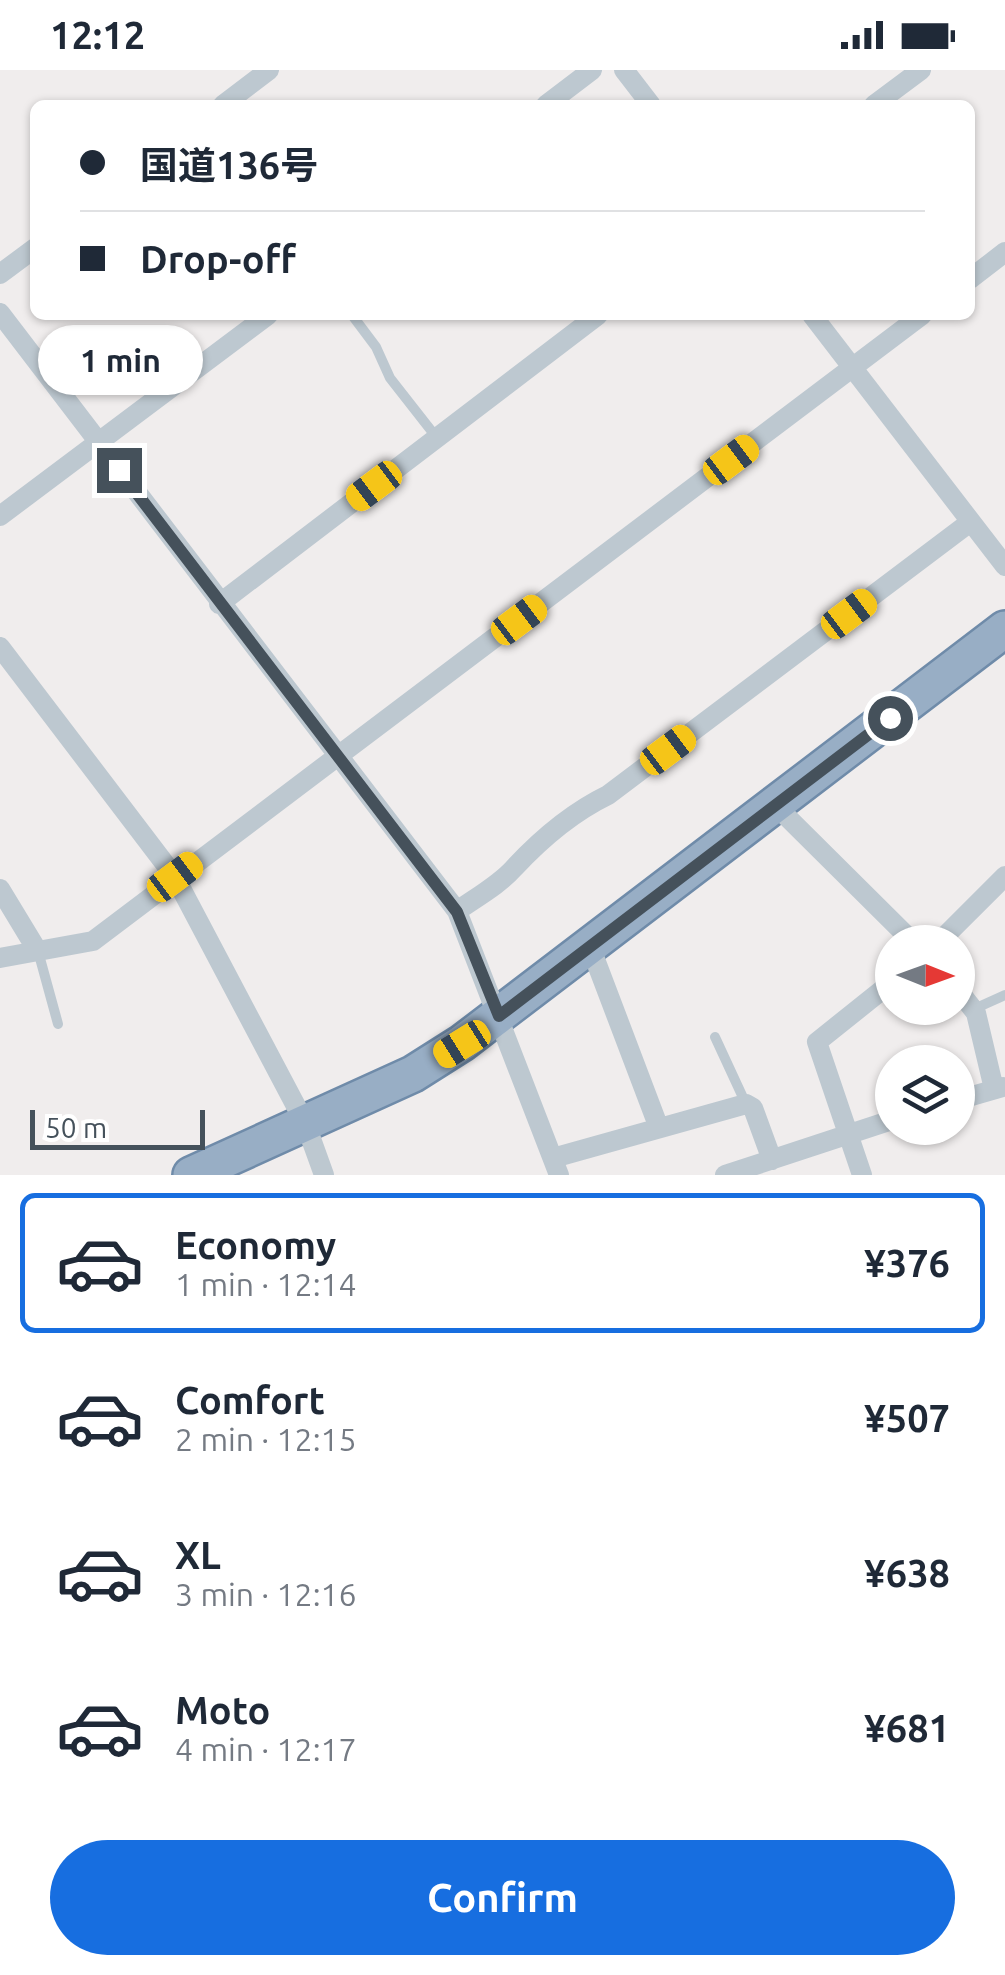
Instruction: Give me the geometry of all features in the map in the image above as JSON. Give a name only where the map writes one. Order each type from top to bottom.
[{"type":"highway","points":[[192,1175],[413,1074],[499,1016],[1005,629]]},
{"type":"street","points":[[230,100],[269,70]]},
{"type":"street","points":[[553,100],[592,70]]},
{"type":"street","points":[[624,70],[647,100]]},
{"type":"street","points":[[881,100],[921,70]]},
{"type":"street","points":[[0,274],[30,252]]},
{"type":"street","points":[[975,275],[1005,252]]},
{"type":"street","points":[[0,313],[457,912],[556,1167],[658,1128],[746,1104],[753,1108],[772,1160]]},
{"type":"street","points":[[0,516],[261,320]]},
{"type":"street","points":[[219,604],[591,320]]},
{"type":"street","points":[[816,320],[1005,566]]},
{"type":"street","points":[[0,958],[93,941],[915,320]]},
{"type":"street","points":[[457,912],[513,870],[526,852],[608,795],[970,523]]},
{"type":"street","points":[[0,647],[175,877],[306,1124],[324,1175]]},
{"type":"street","points":[[776,806],[896,925]]},
{"type":"street","points":[[956,925],[1005,876]]},
{"type":"street","points":[[0,888],[38,950]]},
{"type":"street","points":[[590,946],[658,1128]]},
{"type":"street","points":[[862,1175],[816,1042],[875,995]]},
{"type":"street","points":[[975,1013],[1000,1088],[975,1095]]},
{"type":"street","points":[[725,1175],[875,1127]]},
{"type":"lane","points":[[356,320],[376,347],[390,378],[437,438]]},
{"type":"lane","points":[[38,950],[58,1024]]},
{"type":"lane","points":[[975,1010],[1005,995]]},
{"type":"lane","points":[[714,1037],[746,1104]]},
{"type":"route","points":[[119,470],[457,912],[499,1016],[890,718]]}]
